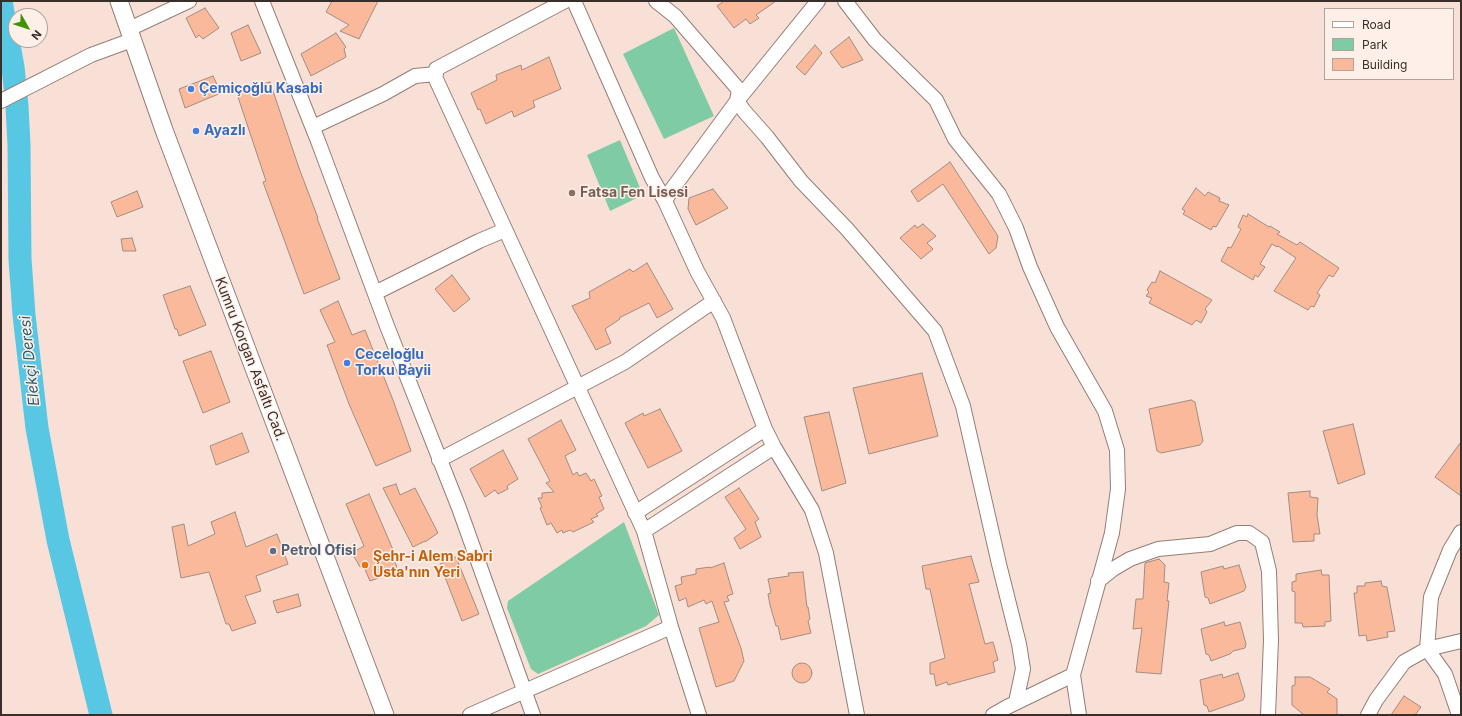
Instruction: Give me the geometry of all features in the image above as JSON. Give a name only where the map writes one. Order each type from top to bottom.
[{"type":"main road","name":"Kumru Korgan Asfaltı Cad.","points":[[119,1],[166,137],[385,715]]},
{"type":"street","points":[[1,101],[130,35],[189,1]]},
{"type":"street","points":[[262,1],[313,128],[439,460],[459,508],[533,715]]},
{"type":"street","points":[[565,1],[436,69],[435,77],[644,531],[671,627],[699,715]]},
{"type":"street","points":[[574,1],[652,178],[666,201],[697,271],[723,318],[765,429],[774,447],[812,510],[826,553],[857,715]]},
{"type":"street","points":[[656,1],[675,16],[739,90],[738,101],[801,181],[847,229],[935,331],[963,406],[1019,644],[1022,669],[1016,702]]},
{"type":"street","points":[[666,201],[670,192],[738,101],[818,1]]},
{"type":"street","points":[[844,1],[874,40],[936,100],[954,138],[999,194],[1016,228],[1030,267],[1057,327],[1105,411],[1117,450],[1118,489],[1112,533],[1073,676],[1079,715]]},
{"type":"street","points":[[313,128],[383,94],[415,76],[436,74]]},
{"type":"street","points":[[375,293],[479,241],[505,230]]},
{"type":"street","points":[[439,460],[625,362],[714,301]]},
{"type":"street","points":[[635,513],[765,429]]},
{"type":"street","points":[[644,531],[774,447]]},
{"type":"street","points":[[1459,715],[1445,674],[1427,650],[1431,597],[1450,550],[1461,532]]},
{"type":"street","points":[[1098,582],[1112,569],[1130,559],[1158,549],[1210,544],[1237,533],[1250,533],[1262,542],[1269,571],[1271,640],[1268,715]]},
{"type":"street","points":[[470,715],[671,627]]},
{"type":"street","points":[[1368,715],[1376,700],[1404,662],[1427,650],[1461,641]]},
{"type":"street","points":[[993,715],[1016,702],[1073,676]]},
{"type":"green space","points":[[674,28],[714,116],[664,139],[623,54]]},
{"type":"green space","points":[[620,140],[643,195],[610,211],[587,155]]},
{"type":"green space","points":[[624,522],[659,615],[646,626],[538,674],[531,669],[507,608],[508,601]]},
{"type":"building","points":[[332,1],[378,1],[359,39],[340,31],[349,25],[326,12]]},
{"type":"building","points":[[724,1],[776,1],[756,15],[759,18],[750,24],[746,19],[734,28],[717,6]]},
{"type":"building","points":[[205,8],[219,28],[203,39],[199,35],[196,38],[186,18]]},
{"type":"building","points":[[248,25],[261,53],[241,61],[231,33]]},
{"type":"building","points":[[336,33],[346,47],[344,49],[346,57],[311,76],[301,54]]},
{"type":"building","points":[[849,37],[863,60],[842,68],[830,52]]},
{"type":"building","points":[[815,45],[822,53],[805,75],[796,67]]},
{"type":"building","points":[[549,57],[561,89],[533,101],[535,107],[514,117],[512,111],[486,124],[471,93],[497,80],[496,75],[521,65],[522,70]]},
{"type":"building","points":[[213,76],[221,93],[185,108],[179,89]]},
{"type":"building","points":[[270,82],[299,168],[340,279],[304,294],[263,182],[266,181],[236,91]]},
{"type":"building","points":[[950,162],[998,236],[996,248],[989,254],[943,184],[918,202],[911,191]]},
{"type":"building","points":[[1196,188],[1205,196],[1208,192],[1220,198],[1219,201],[1229,205],[1216,227],[1213,226],[1211,230],[1183,214],[1185,211],[1182,209]]},
{"type":"building","points":[[713,189],[728,208],[696,225],[688,209],[689,198]]},
{"type":"building","points":[[137,191],[143,207],[117,217],[111,202]]},
{"type":"building","points":[[1248,214],[1280,232],[1277,234],[1297,245],[1300,242],[1339,268],[1333,277],[1329,275],[1317,293],[1320,295],[1314,307],[1311,306],[1308,310],[1274,291],[1296,258],[1278,246],[1277,247],[1272,244],[1260,264],[1265,267],[1258,277],[1255,275],[1253,280],[1221,261],[1228,247],[1231,248],[1241,229],[1238,227],[1243,215],[1247,217]]},
{"type":"building","points":[[923,224],[936,236],[927,243],[933,249],[921,259],[900,238],[915,225],[917,228]]},
{"type":"building","points":[[132,238],[136,251],[123,251],[121,239]]},
{"type":"building","points":[[647,263],[673,309],[657,318],[649,303],[619,318],[620,319],[605,329],[611,343],[596,350],[572,306],[590,298],[589,292],[630,269],[633,272]]},
{"type":"building","points":[[1160,271],[1212,300],[1205,309],[1207,312],[1201,323],[1196,320],[1192,325],[1149,303],[1152,298],[1146,296],[1149,292],[1147,290],[1152,282],[1155,283]]},
{"type":"building","points":[[452,275],[470,299],[454,312],[435,289]]},
{"type":"building","points":[[190,286],[206,325],[179,336],[163,295]]},
{"type":"building","points":[[338,301],[352,335],[365,330],[393,400],[411,451],[376,466],[349,404],[327,345],[335,342],[320,310]]},
{"type":"building","points":[[211,351],[230,402],[203,413],[183,361]]},
{"type":"building","points":[[922,373],[938,436],[869,454],[853,388]]},
{"type":"building","points":[[1191,400],[1195,402],[1203,441],[1200,445],[1161,453],[1157,451],[1149,409]]},
{"type":"building","points":[[660,409],[682,451],[648,468],[625,423],[643,413],[644,416]]},
{"type":"building","points":[[829,412],[846,483],[822,491],[804,417]]},
{"type":"building","points":[[561,420],[576,450],[565,456],[573,475],[577,472],[579,476],[586,473],[591,481],[594,479],[602,496],[599,497],[604,509],[596,514],[598,516],[591,519],[594,522],[573,532],[570,530],[563,533],[562,530],[557,533],[551,523],[547,525],[540,508],[542,507],[538,498],[542,498],[542,493],[554,492],[546,483],[550,481],[528,439]]},
{"type":"building","points":[[1353,424],[1365,474],[1338,484],[1323,431]]},
{"type":"building","points":[[242,433],[249,452],[216,465],[210,446]]},
{"type":"building","points":[[1461,442],[1461,496],[1435,477]]},
{"type":"building","points":[[503,450],[518,479],[507,486],[508,489],[498,494],[495,490],[485,497],[470,469]]},
{"type":"building","points":[[396,484],[400,495],[415,488],[438,533],[425,542],[413,547],[383,488]]},
{"type":"building","points":[[739,488],[759,519],[755,522],[761,537],[740,549],[734,538],[746,529],[725,497]]},
{"type":"building","points":[[1310,491],[1310,497],[1318,498],[1317,515],[1320,534],[1314,534],[1314,541],[1293,542],[1288,493]]},
{"type":"building","points":[[369,494],[394,552],[391,552],[397,567],[388,570],[390,574],[370,581],[363,565],[360,567],[352,553],[364,546],[346,504]]},
{"type":"building","points":[[235,512],[246,547],[277,534],[288,564],[256,576],[261,591],[245,596],[256,623],[232,631],[229,624],[226,624],[209,572],[181,578],[172,527],[184,524],[188,546],[215,534],[211,522]]},
{"type":"building","points":[[971,556],[979,582],[969,584],[985,644],[993,642],[998,660],[993,662],[995,672],[948,685],[947,682],[936,686],[934,674],[930,674],[930,663],[945,658],[930,589],[926,589],[922,566]]},
{"type":"building","points":[[456,557],[479,614],[462,621],[440,564]]},
{"type":"building","points":[[1159,559],[1165,565],[1164,582],[1169,583],[1167,601],[1169,601],[1161,674],[1136,672],[1142,628],[1133,629],[1136,599],[1143,599],[1145,563]]},
{"type":"building","points":[[724,563],[733,594],[727,596],[729,601],[724,602],[741,648],[744,661],[734,681],[716,687],[699,628],[719,622],[712,601],[706,604],[704,600],[688,607],[686,598],[679,601],[675,586],[682,584],[681,577],[696,574],[696,569],[710,568]]},
{"type":"building","points":[[1239,565],[1246,587],[1244,591],[1210,604],[1208,598],[1205,597],[1201,572],[1223,566],[1224,569]]},
{"type":"building","points":[[1321,570],[1322,575],[1329,575],[1331,621],[1325,622],[1325,626],[1303,627],[1302,623],[1295,623],[1295,592],[1292,591],[1292,582],[1296,581],[1296,574]]},
{"type":"building","points":[[803,572],[810,619],[808,621],[811,633],[781,640],[778,626],[776,626],[770,605],[768,594],[771,593],[768,579],[789,576],[788,573]]},
{"type":"building","points":[[1381,581],[1382,586],[1387,587],[1395,631],[1387,632],[1388,637],[1367,641],[1366,635],[1359,636],[1354,593],[1357,593],[1357,586],[1365,586],[1365,583]]},
{"type":"building","points":[[298,594],[301,606],[277,613],[273,601]]},
{"type":"building","points":[[1224,622],[1225,626],[1240,622],[1246,644],[1245,648],[1233,651],[1230,654],[1211,661],[1209,655],[1206,654],[1201,629]]},
{"type":"building","points":[[802,663],[809,666],[812,673],[809,680],[802,683],[795,680],[792,673],[795,666]]},
{"type":"building","points":[[1238,673],[1245,696],[1243,700],[1209,712],[1207,706],[1204,705],[1200,680],[1222,674],[1223,678]]},
{"type":"building","points":[[1295,677],[1310,677],[1330,689],[1327,692],[1337,699],[1337,715],[1304,715],[1292,705],[1292,686],[1295,685]]},
{"type":"building","points":[[1404,696],[1421,707],[1415,715],[1391,715]]},
{"type":"waterway","name":"Elekçi Deresi","points":[[1,1],[13,67],[17,106],[19,145],[20,259],[24,315],[37,428],[58,540],[101,715]]},
{"type":"place","name":"Çemiçoğlu Kasabi","points":[[191,89]]},
{"type":"place","name":"Ayazlı","points":[[196,131]]},
{"type":"place","name":"Fatsa Fen Lisesi","points":[[572,193]]},
{"type":"place","name":"Ceceloğlu Torku Bayii","points":[[347,363]]},
{"type":"place","name":"Petrol Ofisi","points":[[273,551]]},
{"type":"place","name":"Şehr-i Alem Sabri Usta'nın Yeri","points":[[365,565]]}]
